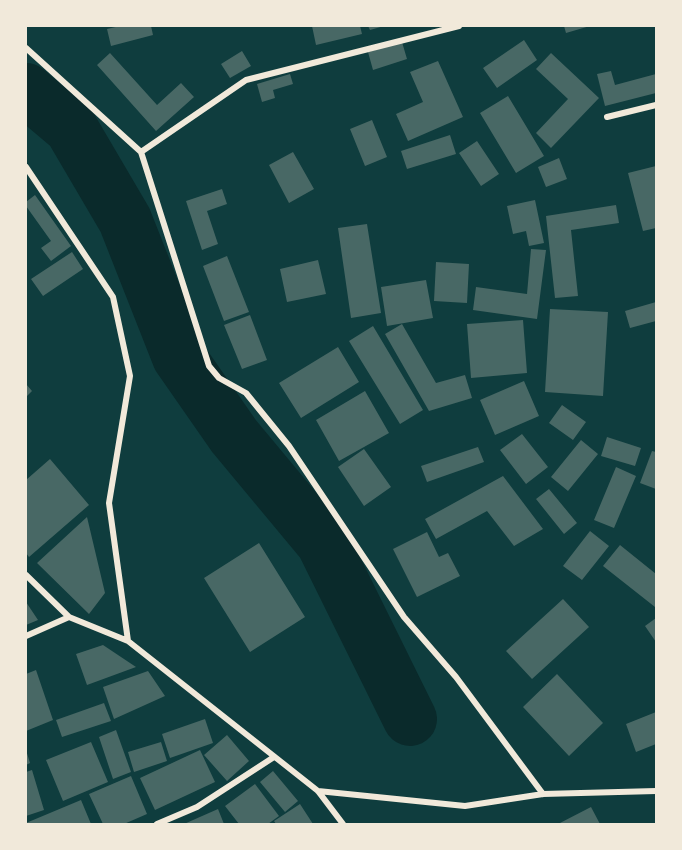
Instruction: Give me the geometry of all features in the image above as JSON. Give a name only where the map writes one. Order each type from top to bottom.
[{"type":"street","points":[[141,152],[246,80],[440,27],[459,26]]},
{"type":"street","points":[[26,48],[141,152],[209,366],[219,378],[246,393],[290,446],[404,617],[456,677],[543,794]]},
{"type":"street","points":[[607,117],[657,105]]},
{"type":"street","points":[[26,166],[113,297],[118,320],[130,376],[109,503],[129,641]]},
{"type":"street","points":[[26,575],[69,617],[129,641],[318,791],[343,825]]},
{"type":"street","points":[[26,636],[69,617]]},
{"type":"street","points":[[157,825],[197,807],[274,757]]},
{"type":"street","points":[[318,791],[465,806],[543,794],[657,791]]},
{"type":"building","points":[[120,26],[151,26],[153,35],[111,46],[107,29]]},
{"type":"building","points":[[312,26],[360,26],[362,34],[316,45]]},
{"type":"building","points":[[368,26],[384,26],[370,30]]},
{"type":"building","points":[[564,26],[590,26],[566,33]]},
{"type":"building","points":[[524,40],[537,60],[497,88],[483,68]]},
{"type":"building","points":[[402,42],[407,59],[373,70],[368,52]]},
{"type":"building","points":[[242,51],[251,66],[230,78],[221,64]]},
{"type":"building","points":[[110,53],[157,105],[181,83],[194,97],[156,131],[97,65]]},
{"type":"building","points":[[551,53],[599,98],[551,148],[536,133],[568,99],[536,69]]},
{"type":"building","points":[[438,61],[463,117],[408,141],[396,114],[423,102],[410,72]]},
{"type":"building","points":[[611,71],[615,85],[656,74],[656,93],[605,106],[597,74]]},
{"type":"building","points":[[290,74],[293,84],[273,90],[275,98],[262,102],[257,84]]},
{"type":"building","points":[[508,96],[544,156],[516,173],[480,113]]},
{"type":"building","points":[[372,120],[387,157],[365,166],[350,129]]},
{"type":"building","points":[[450,135],[456,154],[407,169],[401,151]]},
{"type":"building","points":[[477,141],[499,174],[481,186],[459,153]]},
{"type":"building","points":[[293,152],[314,189],[289,203],[269,165]]},
{"type":"building","points":[[559,158],[567,179],[546,187],[538,167]]},
{"type":"building","points":[[656,166],[656,228],[643,231],[628,173]]},
{"type":"building","points":[[222,189],[227,204],[207,211],[218,244],[202,250],[186,201]]},
{"type":"building","points":[[35,195],[71,246],[51,261],[41,248],[51,241],[26,206],[26,202]]},
{"type":"building","points":[[535,200],[544,243],[529,246],[526,231],[513,234],[507,206]]},
{"type":"building","points":[[616,205],[619,223],[571,230],[578,296],[555,298],[546,216]]},
{"type":"building","points":[[367,224],[381,313],[351,318],[338,228]]},
{"type":"building","points":[[531,249],[546,250],[537,319],[473,310],[476,287],[527,294]]},
{"type":"building","points":[[72,252],[83,269],[43,296],[31,279]]},
{"type":"building","points":[[227,256],[249,312],[224,321],[203,266]]},
{"type":"building","points":[[318,260],[326,294],[287,302],[280,269]]},
{"type":"building","points":[[436,262],[469,264],[467,303],[434,301]]},
{"type":"building","points":[[426,280],[433,318],[387,326],[381,287]]},
{"type":"building","points":[[656,302],[656,321],[630,328],[625,311]]},
{"type":"building","points":[[550,309],[608,312],[603,396],[545,392]]},
{"type":"building","points":[[250,315],[267,360],[242,369],[224,325]]},
{"type":"building","points":[[523,320],[527,373],[471,378],[467,324]]},
{"type":"building","points":[[402,324],[436,383],[465,375],[472,398],[429,411],[385,334]]},
{"type":"building","points":[[373,326],[423,410],[400,424],[349,341]]},
{"type":"building","points":[[338,347],[359,382],[301,418],[279,383]]},
{"type":"building","points":[[524,381],[539,416],[495,435],[480,400]]},
{"type":"building","points":[[26,384],[32,391],[26,397]]},
{"type":"building","points":[[365,391],[389,433],[339,461],[316,420]]},
{"type":"building","points":[[562,405],[586,422],[573,440],[549,423]]},
{"type":"building","points":[[522,434],[548,467],[526,484],[500,450]]},
{"type":"building","points":[[607,437],[641,448],[635,466],[601,456]]},
{"type":"building","points":[[581,440],[598,454],[568,491],[551,477]]},
{"type":"building","points":[[478,447],[484,462],[427,482],[421,466]]},
{"type":"building","points":[[364,449],[391,487],[364,506],[338,467]]},
{"type":"building","points":[[652,451],[656,452],[656,489],[640,483]]},
{"type":"building","points":[[50,459],[89,505],[29,557],[26,553],[26,480]]},
{"type":"building","points":[[616,467],[636,476],[614,528],[594,520]]},
{"type":"building","points":[[503,476],[543,529],[514,546],[487,511],[436,539],[425,519]]},
{"type":"building","points":[[549,489],[577,523],[564,534],[536,499]]},
{"type":"building","points":[[87,517],[105,593],[89,614],[37,563]]},
{"type":"building","points":[[590,531],[609,546],[582,580],[563,566]]},
{"type":"building","points":[[427,532],[439,557],[448,553],[460,576],[417,597],[393,549]]},
{"type":"building","points":[[259,543],[305,617],[250,652],[204,578]]},
{"type":"building","points":[[620,545],[656,574],[655,607],[603,566]]},
{"type":"building","points":[[563,599],[589,627],[532,679],[506,651]]},
{"type":"building","points":[[26,602],[38,620],[26,625]]},
{"type":"building","points":[[656,618],[656,642],[645,626]]},
{"type":"building","points":[[103,645],[136,667],[87,685],[76,654]]},
{"type":"building","points":[[36,670],[53,720],[26,731],[26,674]]},
{"type":"building","points":[[148,671],[165,696],[114,719],[103,687]]},
{"type":"building","points":[[557,674],[603,723],[569,756],[523,707]]},
{"type":"building","points":[[104,703],[111,721],[62,737],[56,720]]},
{"type":"building","points":[[656,712],[656,744],[636,752],[626,724]]},
{"type":"building","points":[[205,719],[213,743],[170,758],[162,734]]},
{"type":"building","points":[[116,730],[131,772],[113,779],[99,737]]},
{"type":"building","points":[[227,735],[249,761],[227,781],[204,755]]},
{"type":"building","points":[[91,742],[108,782],[63,801],[46,760]]},
{"type":"building","points":[[161,742],[167,761],[134,772],[128,752]]},
{"type":"building","points":[[26,750],[30,763],[26,765]]},
{"type":"building","points":[[200,750],[215,782],[155,810],[140,778]]},
{"type":"building","points":[[32,770],[44,810],[26,816],[26,772]]},
{"type":"building","points":[[273,771],[298,801],[285,812],[260,782]]},
{"type":"building","points":[[131,776],[147,814],[124,824],[103,824],[89,794]]},
{"type":"building","points":[[255,784],[279,816],[268,824],[239,824],[225,806]]},
{"type":"building","points":[[81,800],[91,824],[26,824],[26,823]]},
{"type":"building","points":[[300,804],[313,824],[276,824],[274,821]]},
{"type":"building","points":[[591,807],[600,824],[558,824]]},
{"type":"building","points":[[218,809],[224,824],[184,824]]},
{"type":"waterway","points":[[26,90],[71,128],[125,220],[179,357],[234,436],[323,543],[410,719]]}]
